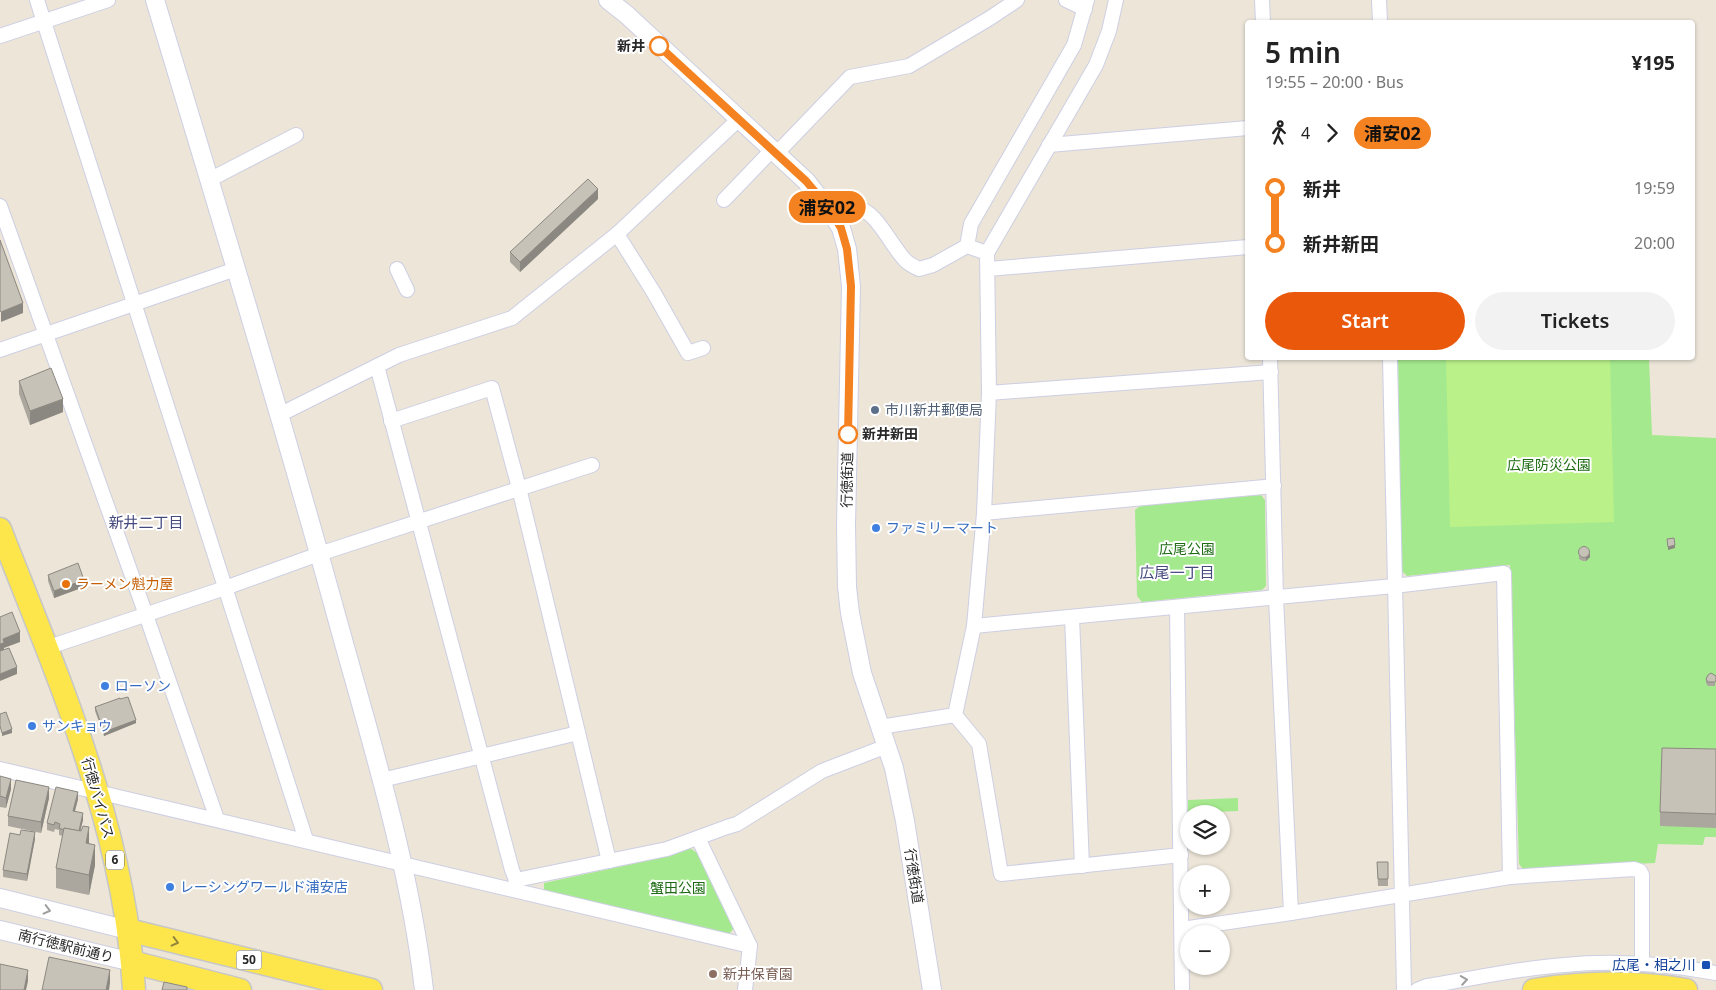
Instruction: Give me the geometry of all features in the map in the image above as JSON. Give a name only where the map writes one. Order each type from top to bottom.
[{"type":"main road","name":"行徳バイパス","points":[[0,529],[79,736],[109,831],[128,930],[134,990]]},
{"type":"main road","name":"50","points":[[128,930],[371,990]]},
{"type":"main road","name":"50","points":[[132,962],[240,990]]},
{"type":"main road","points":[[1534,990],[1599,983],[1657,986],[1686,990]]},
{"type":"street","points":[[37,0],[306,840]]},
{"type":"street","points":[[0,36],[108,0]]},
{"type":"street","points":[[155,0],[280,415],[382,780],[403,863],[414,920],[424,990]]},
{"type":"street","name":"行徳街道","points":[[608,0],[627,15],[806,181],[841,228],[847,249],[851,286],[846,494],[847,587],[853,636],[862,673],[894,768],[905,821],[932,990]]},
{"type":"street","points":[[724,200],[850,77],[909,66],[1017,0]]},
{"type":"street","points":[[835,218],[852,208],[866,211],[875,219],[906,262],[919,269],[933,266],[966,246],[971,224],[1074,45],[1086,4],[1066,0]]},
{"type":"street","points":[[955,715],[974,626],[984,513],[989,393],[987,253],[1096,65],[1109,31],[1116,0]]},
{"type":"street","points":[[1262,0],[1262,20]]},
{"type":"street","points":[[1379,0],[1380,20]]},
{"type":"street","points":[[280,415],[399,355],[512,318],[618,234],[739,119]]},
{"type":"street","points":[[1049,145],[1245,128]]},
{"type":"street","points":[[209,180],[296,134]]},
{"type":"street","points":[[0,206],[217,819]]},
{"type":"street","points":[[618,234],[688,353],[703,348]]},
{"type":"street","points":[[966,246],[987,253]]},
{"type":"street","points":[[988,269],[1245,247]]},
{"type":"street","points":[[397,268],[407,290]]},
{"type":"street","points":[[0,350],[236,269]]},
{"type":"street","points":[[1270,360],[1276,598],[1291,913]]},
{"type":"street","points":[[1390,360],[1404,990]]},
{"type":"street","points":[[377,366],[515,885]]},
{"type":"street","points":[[989,393],[1271,372]]},
{"type":"street","points":[[391,420],[492,388],[519,488],[609,861]]},
{"type":"street","points":[[46,648],[225,588],[319,554],[592,465]]},
{"type":"street","points":[[984,513],[1274,486]]},
{"type":"street","points":[[974,626],[1276,598],[1504,573],[1510,877]]},
{"type":"street","points":[[1177,606],[1180,805]]},
{"type":"street","points":[[1072,617],[1082,866]]},
{"type":"street","points":[[880,727],[955,715]]},
{"type":"street","points":[[955,715],[979,744],[1001,874],[1181,855],[1182,925]]},
{"type":"street","points":[[382,780],[578,733]]},
{"type":"street","points":[[515,885],[609,861],[667,849],[737,824],[822,771],[887,746]]},
{"type":"street","points":[[0,769],[403,863],[515,885],[750,946]]},
{"type":"street","points":[[698,838],[750,946],[744,990]]},
{"type":"street","points":[[1209,925],[1510,877],[1634,869],[1640,871],[1642,875],[1642,963]]},
{"type":"street","points":[[0,898],[128,930]]},
{"type":"street","name":"南行徳駅前通り","points":[[0,930],[132,962]]},
{"type":"street","points":[[1417,990],[1427,986],[1563,965],[1642,963],[1716,973]]},
{"type":"street","points":[[1182,975],[1182,990]]},
{"type":"green space","name":"広尾防災公園","points":[[1398,360],[1649,360],[1652,435],[1716,438],[1716,837],[1705,837],[1703,845],[1658,844],[1655,863],[1523,869],[1519,864],[1510,565],[1407,576],[1401,570]]},
{"type":"green space","points":[[1446,360],[1610,360],[1614,522],[1450,527]]},
{"type":"green space","name":"広尾公園","points":[[1261,495],[1265,500],[1266,586],[1262,590],[1142,602],[1137,596],[1135,510],[1141,505]]},
{"type":"green space","points":[[1238,798],[1238,811],[1230,811],[1230,805],[1188,805],[1188,800]]},
{"type":"green space","name":"蟹田公園","points":[[690,848],[697,853],[734,928],[729,934],[544,890],[544,883],[669,856]]},
{"type":"building","points":[[588,179],[598,189],[520,262],[510,252]]},
{"type":"building","points":[[0,240],[23,303],[1,312],[0,310]]},
{"type":"building","points":[[51,368],[63,399],[30,411],[19,381]]},
{"type":"building","points":[[1674,538],[1675,545],[1668,547],[1667,539]]},
{"type":"building","points":[[1582,547],[1586,547],[1589,552],[1588,556],[1582,557],[1579,554],[1579,550]]},
{"type":"building","points":[[78,563],[84,580],[54,591],[48,575]]},
{"type":"building","points":[[12,612],[20,632],[3,639],[4,643],[0,644],[0,617]]},
{"type":"building","points":[[9,648],[17,667],[0,674],[0,651]]},
{"type":"building","points":[[1711,673],[1716,676],[1715,682],[1708,682],[1706,679]]},
{"type":"building","points":[[128,697],[136,720],[104,732],[95,707]]},
{"type":"building","points":[[6,712],[12,729],[2,733],[0,714]]},
{"type":"building","points":[[1662,748],[1716,749],[1716,814],[1660,812]]},
{"type":"building","points":[[0,776],[11,779],[6,798],[0,796]]},
{"type":"building","points":[[16,780],[49,787],[41,822],[8,816]]},
{"type":"building","points":[[56,787],[78,792],[73,811],[83,813],[79,831],[64,828],[64,830],[59,828],[60,824],[55,822],[54,825],[47,823]]},
{"type":"building","points":[[83,826],[89,827],[86,843],[95,845],[89,875],[56,868],[64,828],[81,831]]},
{"type":"building","points":[[21,830],[35,832],[27,874],[3,870],[10,833],[20,835]]},
{"type":"building","points":[[1377,862],[1388,862],[1388,879],[1378,879]]},
{"type":"building","points":[[49,957],[110,970],[106,990],[42,990]]},
{"type":"building","points":[[0,964],[28,970],[24,990],[0,990]]},
{"type":"building","points":[[164,982],[187,987],[187,990],[162,990]]},
{"type":"bus line","name":"浦安02","points":[[659,46],[806,181],[828,207],[841,228],[847,249],[851,286],[848,434]]},
{"type":"place","name":"新井","points":[[659,46]]},
{"type":"place","name":"市川新井郵便局","points":[[875,410]]},
{"type":"place","name":"新井新田","points":[[848,434]]},
{"type":"place","name":"ファミリーマート","points":[[876,528]]},
{"type":"place","name":"ラーメン魁力屋","points":[[66,584]]},
{"type":"place","name":"ローソン","points":[[105,686]]},
{"type":"place","name":"サンキョウ","points":[[32,726]]},
{"type":"place","name":"レーシングワールド浦安店","points":[[170,887]]},
{"type":"place","name":"広尾・相之川","points":[[1706,965]]},
{"type":"place","name":"新井保育園","points":[[713,974]]},
{"type":"district","name":"新井二丁目","points":[[146,523]]},
{"type":"district","name":"広尾一丁目","points":[[1177,573]]}]
